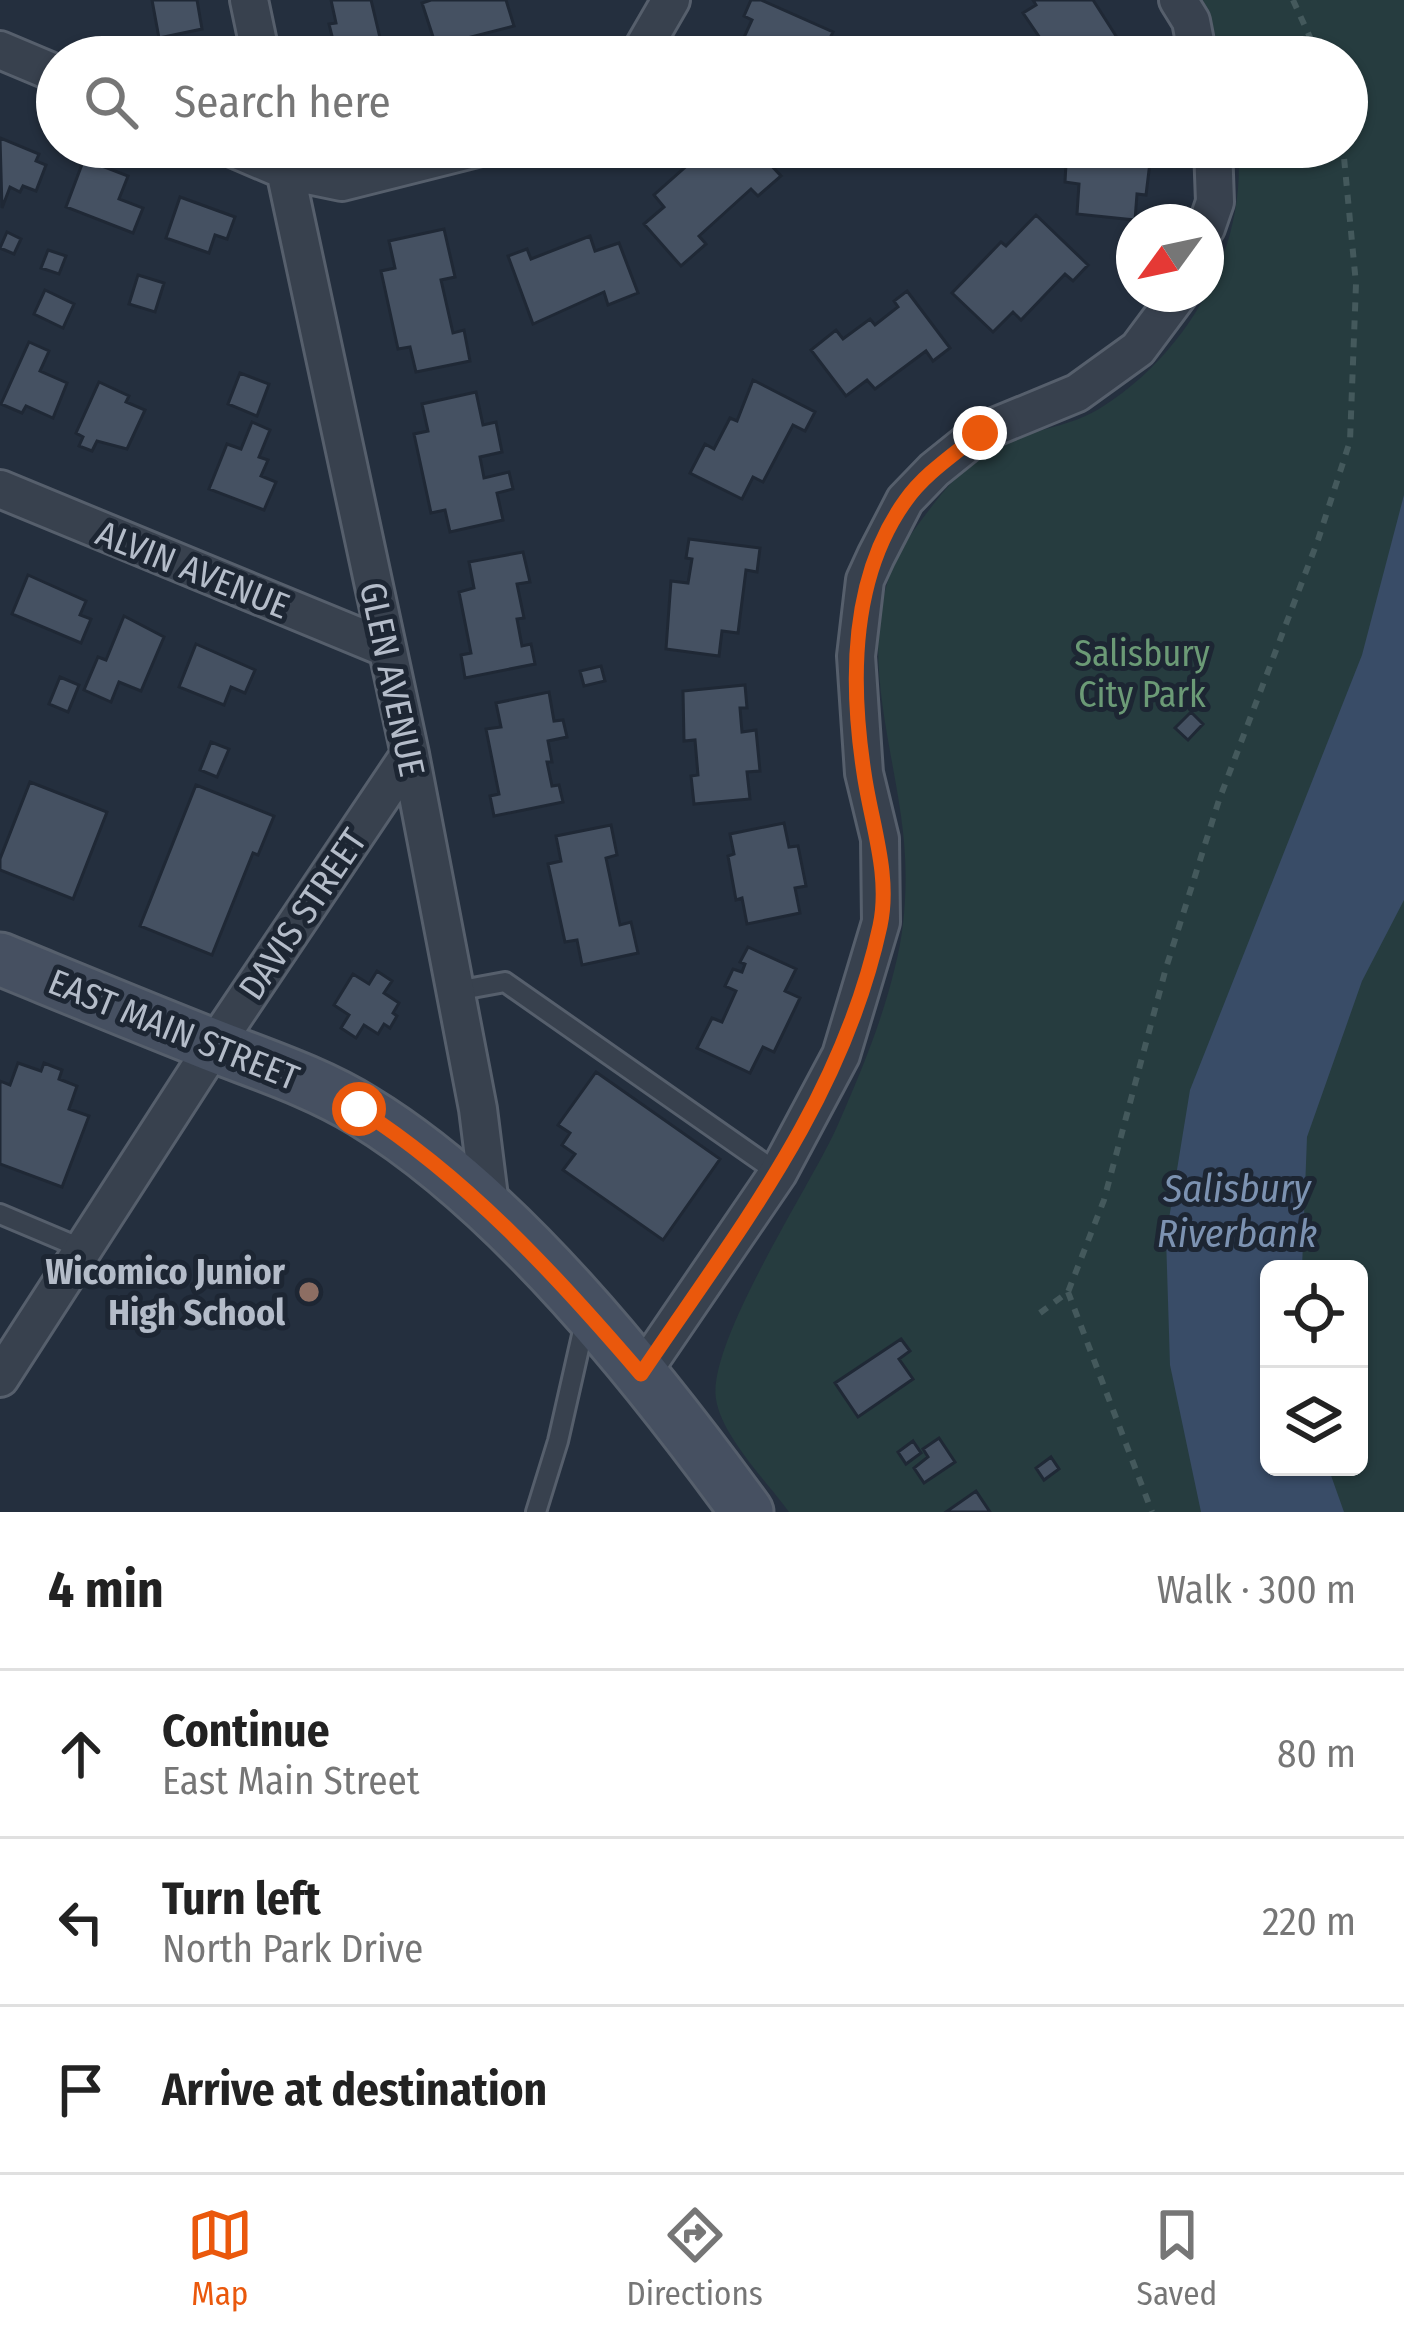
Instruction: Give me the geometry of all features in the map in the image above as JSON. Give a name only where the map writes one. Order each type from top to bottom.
[{"type":"main road","name":"EAST MAIN STREET","points":[[0,959],[307,1082],[408,1140],[491,1213],[588,1312],[747,1512]]},
{"type":"street","points":[[249,0],[257,36]]},
{"type":"street","points":[[650,36],[671,0]]},
{"type":"street","points":[[1178,0],[1194,36]]},
{"type":"street","points":[[0,50],[36,65]]},
{"type":"street","name":"GLEN AVENUE","points":[[284,168],[410,754],[478,1109],[491,1213]]},
{"type":"street","points":[[305,168],[342,182],[398,168]]},
{"type":"street","points":[[1214,168],[1214,204]]},
{"type":"street","points":[[641,1374],[778,1173],[842,1054],[881,922],[880,839],[864,773],[856,656],[866,580],[876,556],[905,500],[934,470],[980,433],[1077,393],[1138,349],[1165,312]]},
{"type":"street","name":"ALVIN AVENUE","points":[[0,489],[386,648]]},
{"type":"street","name":"DAVIS STREET","points":[[0,1378],[410,754]]},
{"type":"lane","points":[[455,992],[505,982],[778,1173]]},
{"type":"lane","points":[[0,1214],[83,1249]]},
{"type":"lane","points":[[536,1512],[588,1312]]},
{"type":"path","points":[[1293,0],[1309,36]]},
{"type":"path","points":[[1040,1312],[1068,1292],[1104,1200],[1166,968],[1220,800],[1318,540],[1350,441],[1356,284],[1345,168]]},
{"type":"path","points":[[1068,1292],[1152,1512]]},
{"type":"green space","name":"Salisbury City Park","points":[[1203,0],[1404,0],[1404,1512],[789,1512],[726,1428],[716,1399],[717,1374],[762,1265],[845,1109],[877,1029],[899,951],[905,866],[879,675],[883,598],[896,561],[917,526],[973,462],[1001,443],[1092,413],[1133,385],[1161,358],[1195,312],[1224,312],[1224,253],[1233,223],[1238,168],[1368,168],[1368,36],[1216,36]]},
{"type":"water","name":"Salisbury Riverbank","points":[[1404,495],[1404,900],[1362,981],[1307,1137],[1302,1260],[1260,1260],[1260,1476],[1331,1476],[1344,1512],[1201,1512],[1170,1365],[1166,1237],[1190,1090],[1362,655]]},
{"type":"building","points":[[152,0],[197,0],[202,29],[159,36]]},
{"type":"building","points":[[331,0],[371,0],[380,36],[332,36],[329,24],[336,23]]},
{"type":"building","points":[[506,0],[514,26],[475,36],[433,36],[422,3]]},
{"type":"building","points":[[751,0],[761,0],[833,32],[831,36],[745,36],[752,20],[744,16]]},
{"type":"building","points":[[1033,0],[1093,0],[1116,36],[1039,36],[1023,13],[1036,5]]},
{"type":"building","points":[[0,138],[36,153],[36,168],[45,168],[36,191],[10,187],[2,208]]},
{"type":"building","points":[[81,168],[107,168],[128,176],[119,199],[143,208],[133,233],[66,207]]},
{"type":"building","points":[[684,168],[774,168],[781,176],[758,196],[751,189],[699,236],[706,244],[681,266],[644,224],[664,207],[654,195]]},
{"type":"building","points":[[1066,168],[1149,168],[1146,195],[1137,194],[1136,204],[1116,204],[1116,218],[1077,214],[1079,184],[1065,182]]},
{"type":"building","points":[[180,197],[235,217],[227,239],[215,235],[209,253],[166,238]]},
{"type":"building","points":[[1036,215],[1088,265],[1073,281],[1065,274],[1021,320],[1013,312],[993,332],[952,293],[1001,242],[1006,246]]},
{"type":"building","points":[[444,229],[455,277],[441,280],[453,333],[464,330],[470,361],[416,372],[410,347],[398,349],[381,271],[395,268],[389,241]]},
{"type":"building","points":[[7,232],[21,239],[14,254],[0,248]]},
{"type":"building","points":[[590,236],[595,251],[619,243],[638,293],[608,305],[604,292],[533,324],[508,256],[527,249],[531,259]]},
{"type":"building","points":[[48,250],[66,256],[59,274],[41,268]]},
{"type":"building","points":[[138,275],[164,283],[155,312],[129,304]]},
{"type":"building","points":[[45,290],[74,304],[63,328],[34,314]]},
{"type":"building","points":[[907,291],[950,348],[933,361],[926,351],[875,389],[867,380],[846,396],[811,350],[836,330],[843,339],[870,319],[875,325],[898,307],[894,301]]},
{"type":"building","points":[[29,342],[49,351],[40,371],[67,383],[53,418],[26,406],[22,413],[1,404]]},
{"type":"building","points":[[240,373],[269,384],[257,416],[228,404]]},
{"type":"building","points":[[753,380],[815,412],[805,431],[793,425],[763,482],[753,477],[742,499],[690,473],[705,444],[714,449],[730,418],[737,421]]},
{"type":"building","points":[[99,382],[129,396],[126,402],[145,410],[127,449],[97,441],[92,451],[79,446],[83,437],[76,433]]},
{"type":"building","points":[[476,392],[483,425],[496,422],[502,452],[480,457],[484,478],[509,472],[513,489],[497,493],[503,520],[450,532],[445,510],[431,513],[414,434],[428,431],[422,404]]},
{"type":"building","points":[[252,422],[270,430],[259,457],[268,460],[261,476],[276,482],[264,510],[209,489],[227,444],[241,449]]},
{"type":"building","points":[[689,539],[760,548],[757,572],[746,570],[738,633],[722,631],[719,656],[666,649],[671,581],[688,583]]},
{"type":"building","points":[[523,552],[530,582],[517,584],[524,618],[517,619],[522,646],[531,644],[535,664],[465,678],[461,655],[471,653],[459,592],[474,588],[469,562]]},
{"type":"building","points":[[28,575],[86,601],[80,615],[91,619],[81,643],[12,614]]},
{"type":"building","points":[[124,616],[164,637],[141,691],[119,682],[111,702],[84,690],[98,657],[106,660]]},
{"type":"building","points":[[196,644],[255,670],[245,693],[231,687],[224,705],[179,687]]},
{"type":"building","points":[[601,666],[605,681],[584,686],[580,671]]},
{"type":"building","points":[[60,677],[79,685],[68,712],[49,704]]},
{"type":"building","points":[[745,685],[742,732],[756,730],[760,771],[747,772],[750,799],[694,804],[695,740],[684,741],[683,691]]},
{"type":"building","points":[[549,692],[554,721],[563,720],[567,737],[548,741],[552,786],[559,785],[563,802],[494,816],[490,796],[499,794],[486,729],[501,727],[496,703]]},
{"type":"building","points":[[1191,712],[1203,724],[1188,740],[1175,728]]},
{"type":"building","points":[[211,742],[229,749],[217,777],[200,770]]},
{"type":"building","points":[[30,782],[107,812],[73,899],[0,870]]},
{"type":"building","points":[[196,785],[274,816],[258,855],[253,853],[212,955],[140,926]]},
{"type":"building","points":[[784,823],[789,847],[798,846],[806,886],[795,888],[800,913],[747,924],[742,898],[736,900],[728,856],[734,854],[730,834]]},
{"type":"building","points":[[611,825],[617,855],[606,858],[620,925],[631,922],[638,953],[582,965],[577,940],[565,942],[548,864],[561,861],[556,836]]},
{"type":"building","points":[[748,947],[796,969],[785,991],[800,998],[774,1052],[763,1047],[750,1073],[697,1048],[712,1018],[722,1022],[736,991],[725,986],[733,969],[742,972],[745,964],[740,962]]},
{"type":"building","points":[[377,971],[392,981],[384,993],[399,1003],[393,1013],[397,1016],[390,1028],[384,1024],[378,1034],[364,1025],[356,1038],[341,1028],[349,1015],[334,1005],[353,974],[369,984]]},
{"type":"building","points":[[18,1063],[41,1071],[44,1063],[62,1070],[59,1079],[77,1086],[69,1109],[89,1116],[62,1187],[0,1164],[0,1081],[10,1085]]},
{"type":"building","points":[[596,1072],[720,1159],[663,1240],[563,1170],[575,1154],[562,1145],[570,1133],[558,1125]]},
{"type":"building","points":[[901,1339],[910,1351],[899,1359],[913,1379],[858,1417],[835,1383]]},
{"type":"building","points":[[939,1438],[955,1462],[924,1483],[914,1468],[928,1457],[923,1449]]},
{"type":"building","points":[[913,1441],[921,1453],[906,1464],[898,1452]]},
{"type":"building","points":[[1051,1457],[1059,1469],[1044,1480],[1036,1468]]},
{"type":"building","points":[[976,1491],[990,1512],[946,1512]]},
{"type":"place","name":"Wicomico Junior High School","points":[[309,1292]]},
{"type":"route","points":[[359,1109],[408,1140],[501,1222],[641,1374],[778,1173],[842,1054],[881,922],[880,839],[864,773],[856,656],[866,580],[905,500],[980,433]]}]
